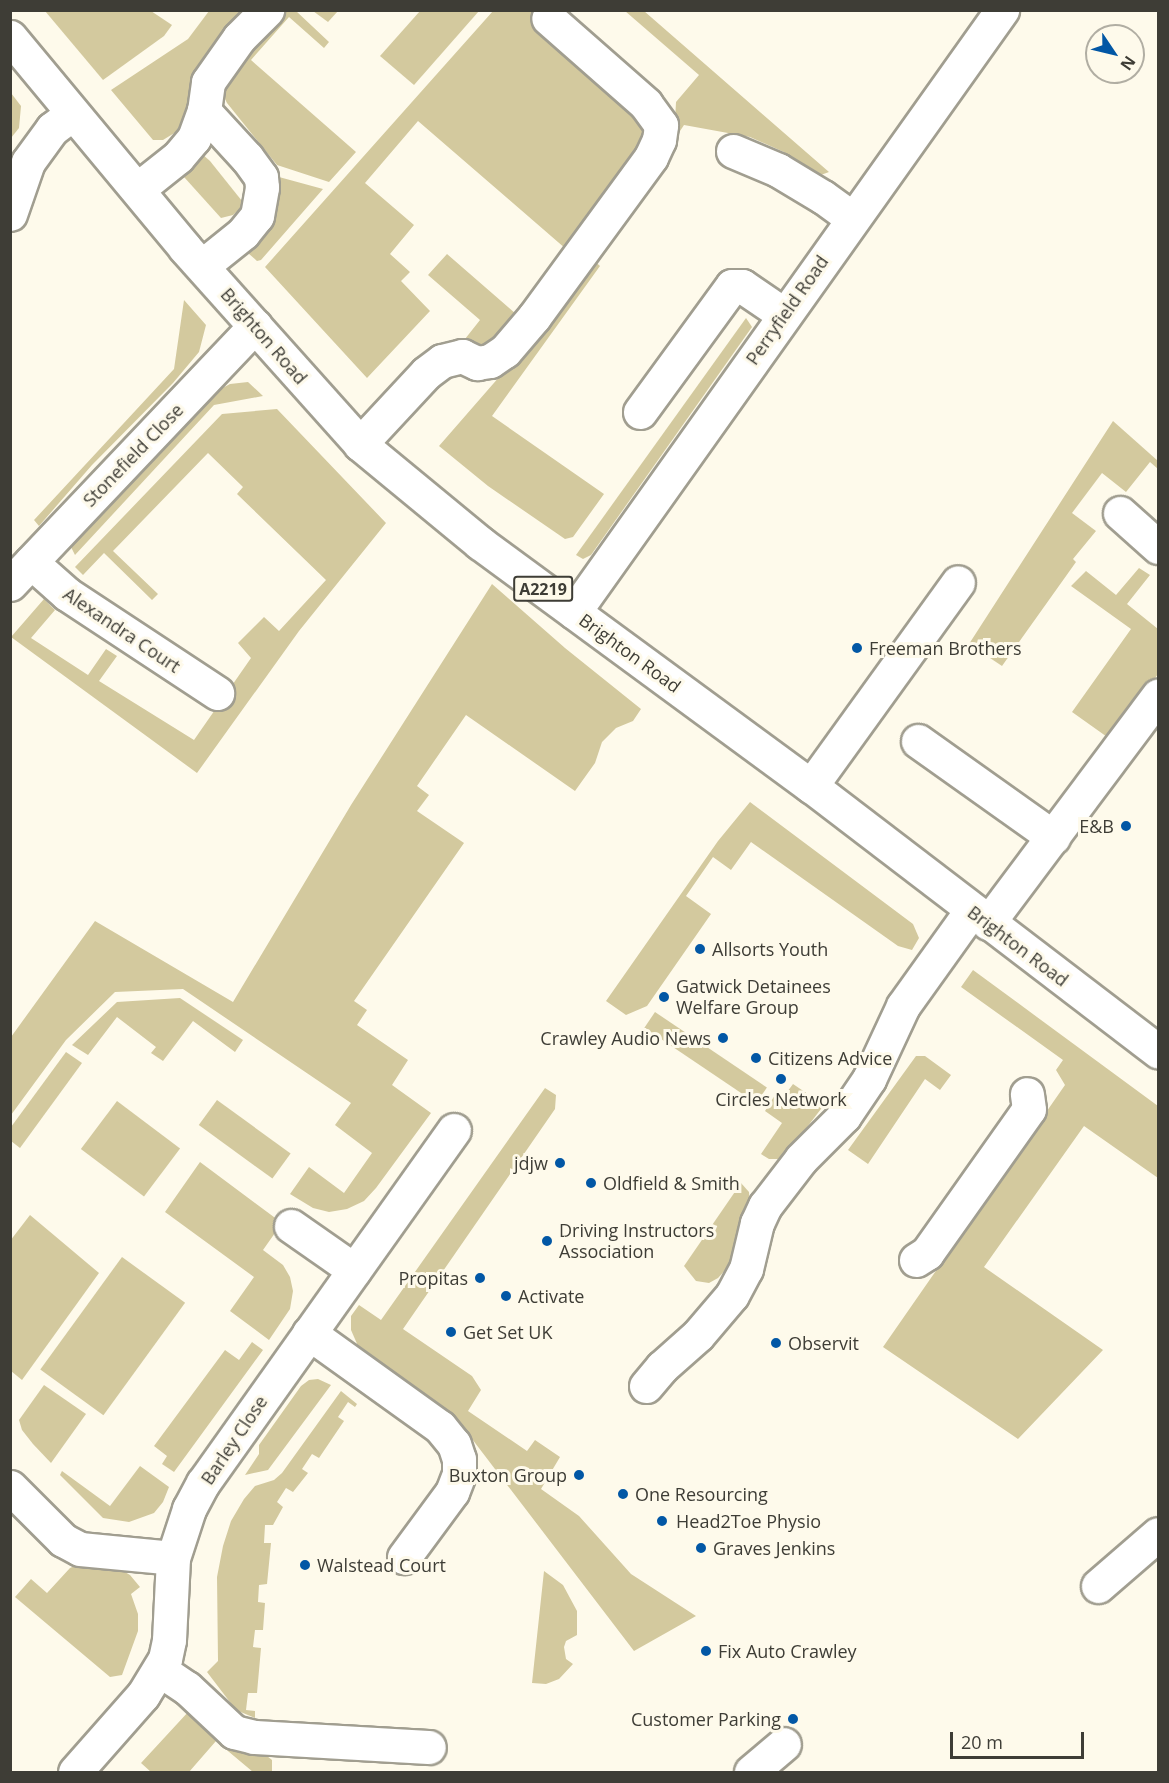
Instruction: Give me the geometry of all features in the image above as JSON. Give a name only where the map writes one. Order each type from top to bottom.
[{"type":"street","points":[[139,188],[183,151],[194,138],[204,111],[208,82],[238,38],[267,10]]},
{"type":"street","name":"Perryfield Road","points":[[574,612],[783,314],[1002,10]]},
{"type":"street","points":[[360,444],[426,373],[442,361],[462,356],[477,363],[490,361],[505,351],[534,317],[651,157],[659,140],[661,125],[646,104],[548,18]]},
{"type":"street","name":"Brighton Road","points":[[10,38],[72,114],[139,188],[202,266],[360,444],[472,536],[812,786],[1158,1052]]},
{"type":"street","points":[[202,266],[243,232],[257,216],[262,187],[261,177],[247,158],[204,111]]},
{"type":"street","points":[[10,214],[28,162],[52,129],[72,114]]},
{"type":"street","points":[[733,151],[778,170],[823,197],[852,218]]},
{"type":"street","points":[[640,412],[732,286],[742,286],[783,314]]},
{"type":"street","name":"Stonefield Close","points":[[19,567],[255,326]]},
{"type":"street","points":[[1120,513],[1158,547]]},
{"type":"street","name":"Alexandra Court","points":[[19,567],[68,594],[217,693]]},
{"type":"street","points":[[812,786],[958,582]]},
{"type":"street","points":[[646,1386],[662,1367],[704,1328],[732,1295],[746,1269],[757,1223],[765,1206],[801,1159],[844,1116],[869,1079],[903,1006],[1053,837],[1158,696]]},
{"type":"street","points":[[918,741],[1053,837]]},
{"type":"street","points":[[916,1260],[927,1253],[1029,1109],[1027,1094]]},
{"type":"street","name":"Barley Close","points":[[75,1773],[143,1695],[160,1670],[169,1640],[173,1558],[189,1509],[203,1483],[454,1130]]},
{"type":"street","points":[[291,1227],[354,1270]]},
{"type":"street","points":[[309,1333],[440,1428],[454,1444],[459,1460],[459,1474],[452,1492],[404,1557]]},
{"type":"street","points":[[10,1487],[63,1540],[80,1549],[173,1558]]},
{"type":"street","points":[[1098,1586],[1158,1534]]},
{"type":"street","points":[[160,1670],[187,1688],[234,1732],[254,1737],[429,1747]]},
{"type":"street","points":[[751,1773],[784,1744]]},
{"type":"shaded area","points":[[45,11],[151,11],[172,25],[164,36],[103,80]]},
{"type":"shaded area","points":[[209,11],[247,11],[176,132],[163,140],[153,140],[111,90],[188,39]]},
{"type":"shaded area","points":[[287,11],[296,11],[329,42],[324,48],[289,17],[251,60],[356,152],[329,182],[277,165],[227,103],[222,93],[226,77],[255,41]]},
{"type":"shaded area","points":[[313,11],[338,11],[328,22]]},
{"type":"shaded area","points":[[420,11],[479,11],[414,85],[380,56]]},
{"type":"shaded area","points":[[493,11],[548,11],[533,27],[637,118],[643,132],[643,144],[566,249],[418,121],[365,183],[414,225],[390,254],[410,272],[401,281],[430,311],[367,378],[265,267]]},
{"type":"shaded area","points":[[625,11],[644,11],[829,172],[818,176],[784,152],[750,137],[684,125],[674,140],[676,102],[699,75]]},
{"type":"shaded area","points":[[11,93],[21,106],[19,128],[11,138]]},
{"type":"shaded area","points":[[202,154],[242,201],[240,209],[233,215],[221,218],[184,177],[194,157]]},
{"type":"shaded area","points":[[279,177],[323,189],[261,260],[257,261],[248,253],[270,221],[276,207]]},
{"type":"shaded area","points":[[447,254],[516,314],[482,353],[465,339],[480,320],[428,275]]},
{"type":"shaded area","points":[[591,258],[600,266],[492,416],[604,494],[573,537],[565,539],[488,486],[439,446],[533,338]]},
{"type":"shaded area","points":[[184,300],[206,325],[199,352],[173,383],[92,465],[39,526],[34,520],[174,369]]},
{"type":"shaded area","points":[[746,318],[752,327],[591,555],[583,559],[576,555]]},
{"type":"shaded area","points":[[248,382],[263,396],[214,405],[75,555],[69,543],[213,393],[230,384]]},
{"type":"shaded area","points":[[277,409],[386,523],[299,631],[197,773],[11,637],[44,599],[55,610],[31,638],[88,675],[106,649],[117,656],[99,681],[194,740],[251,658],[238,643],[264,617],[279,631],[326,580],[237,494],[243,487],[208,453],[113,551],[158,594],[152,600],[104,553],[83,575],[75,567],[222,414]]},
{"type":"shaded area","points":[[1113,421],[1158,461],[1158,469],[1150,462],[1126,492],[1102,473],[1072,513],[1096,531],[1073,559],[1076,562],[1002,666],[969,644]]},
{"type":"shaded area","points":[[1139,568],[1150,575],[1127,604],[1158,629],[1158,674],[1110,739],[1072,712],[1131,629],[1071,586],[1086,571],[1116,595]]},
{"type":"shaded area","points":[[492,584],[565,648],[641,709],[633,721],[616,728],[602,742],[595,763],[575,791],[466,715],[417,786],[429,795],[417,811],[464,843],[354,1001],[367,1010],[357,1025],[408,1060],[392,1085],[431,1113],[376,1188],[364,1201],[347,1209],[329,1212],[313,1208],[290,1194],[309,1167],[344,1193],[372,1153],[335,1125],[351,1103],[183,989],[115,992],[66,1040],[11,1115],[11,1037],[95,921],[233,1002],[351,805]]},
{"type":"shaded area","points":[[750,802],[913,924],[919,938],[912,950],[898,946],[751,842],[731,870],[713,857],[686,896],[711,914],[647,1006],[626,1015],[606,1001],[718,841]]},
{"type":"shaded area","points":[[973,970],[1158,1106],[1158,1178],[1084,1126],[984,1267],[1103,1350],[1018,1439],[883,1347],[1065,1085],[1056,1070],[1063,1060],[961,987]]},
{"type":"shaded area","points":[[180,998],[243,1040],[235,1052],[193,1021],[163,1061],[151,1053],[156,1047],[117,1017],[88,1055],[72,1045],[117,1002]]},
{"type":"shaded area","points":[[655,1012],[767,1087],[756,1103],[644,1028]]},
{"type":"shaded area","points":[[66,1052],[82,1063],[20,1148],[11,1141],[11,1127]]},
{"type":"shaded area","points":[[916,1056],[925,1056],[951,1075],[940,1090],[925,1079],[868,1164],[848,1150]]},
{"type":"shaded area","points":[[793,1084],[824,1105],[788,1152],[778,1159],[769,1159],[761,1154],[782,1123],[765,1111],[775,1095],[782,1099]]},
{"type":"shaded area","points":[[545,1088],[556,1095],[555,1109],[403,1329],[472,1376],[481,1390],[468,1411],[527,1451],[535,1440],[560,1457],[541,1489],[579,1516],[631,1574],[696,1616],[634,1651],[453,1414],[358,1346],[351,1330],[351,1316],[359,1305],[381,1320]]},
{"type":"shaded area","points":[[217,1100],[291,1153],[272,1179],[199,1125]]},
{"type":"shaded area","points":[[117,1101],[180,1149],[144,1196],[81,1149]]},
{"type":"shaded area","points":[[200,1162],[282,1223],[263,1250],[283,1265],[290,1277],[293,1291],[290,1309],[269,1340],[230,1311],[254,1277],[165,1212]]},
{"type":"shaded area","points":[[741,1183],[749,1192],[750,1205],[729,1266],[718,1278],[709,1283],[696,1281],[684,1266]]},
{"type":"shaded area","points":[[30,1215],[99,1273],[22,1380],[11,1371],[10,1241]]},
{"type":"shaded area","points":[[122,1257],[185,1303],[103,1415],[40,1369]]},
{"type":"shaded area","points":[[252,1342],[263,1350],[174,1472],[162,1464],[167,1456],[154,1446],[225,1350],[239,1360]]},
{"type":"shaded area","points":[[318,1379],[331,1385],[268,1470],[245,1475],[259,1454],[259,1445],[301,1386],[309,1380]]},
{"type":"shaded area","points":[[44,1385],[86,1414],[51,1463],[22,1430],[19,1420]]},
{"type":"shaded area","points":[[341,1391],[357,1404],[355,1407],[348,1402],[338,1417],[344,1421],[319,1458],[312,1454],[302,1469],[308,1473],[293,1492],[286,1488],[277,1502],[283,1507],[273,1525],[265,1525],[264,1543],[271,1543],[267,1584],[259,1585],[258,1602],[265,1603],[263,1630],[255,1630],[253,1647],[261,1648],[257,1693],[248,1693],[246,1710],[255,1711],[255,1718],[236,1710],[207,1672],[218,1661],[217,1577],[223,1546],[231,1521],[244,1499],[255,1486],[274,1480],[282,1473]]},
{"type":"shaded area","points":[[140,1466],[169,1487],[163,1502],[154,1513],[129,1522],[103,1518],[60,1475],[62,1471],[110,1506]]},
{"type":"shaded area","points":[[81,1563],[118,1568],[130,1575],[140,1587],[131,1594],[138,1614],[138,1631],[122,1675],[110,1677],[15,1597],[31,1579],[47,1593],[70,1568]]},
{"type":"shaded area","points":[[544,1571],[563,1585],[577,1611],[577,1635],[566,1641],[564,1647],[566,1659],[573,1664],[559,1679],[546,1684],[532,1683]]},
{"type":"shaded area","points":[[189,1711],[252,1752],[267,1756],[272,1760],[272,1772],[253,1772],[216,1741],[189,1772],[151,1772],[141,1763]]},
{"type":"place","name":"Freeman Brothers","points":[[857,648]]},
{"type":"place","name":"E&B","points":[[1126,826]]},
{"type":"place","name":"Allsorts Youth","points":[[700,949]]},
{"type":"place","name":"Gatwick Detainees Welfare Group","points":[[664,997]]},
{"type":"place","name":"Crawley Audio News","points":[[723,1038]]},
{"type":"place","name":"Citizens Advice","points":[[756,1058]]},
{"type":"place","name":"Circles Network","points":[[781,1079]]},
{"type":"place","name":"jdjw","points":[[560,1163]]},
{"type":"place","name":"Oldfield & Smith","points":[[591,1183]]},
{"type":"place","name":"Driving Instructors Association","points":[[547,1241]]},
{"type":"place","name":"Propitas","points":[[480,1278]]},
{"type":"place","name":"Activate","points":[[506,1296]]},
{"type":"place","name":"Get Set UK","points":[[451,1332]]},
{"type":"place","name":"Observit","points":[[776,1343]]},
{"type":"place","name":"Buxton Group","points":[[579,1475]]},
{"type":"place","name":"One Resourcing","points":[[623,1494]]},
{"type":"place","name":"Head2Toe Physio","points":[[662,1521]]},
{"type":"place","name":"Graves Jenkins","points":[[701,1548]]},
{"type":"place","name":"Walstead Court","points":[[305,1565]]},
{"type":"place","name":"Fix Auto Crawley","points":[[706,1651]]},
{"type":"place","name":"Customer Parking","points":[[793,1719]]}]
